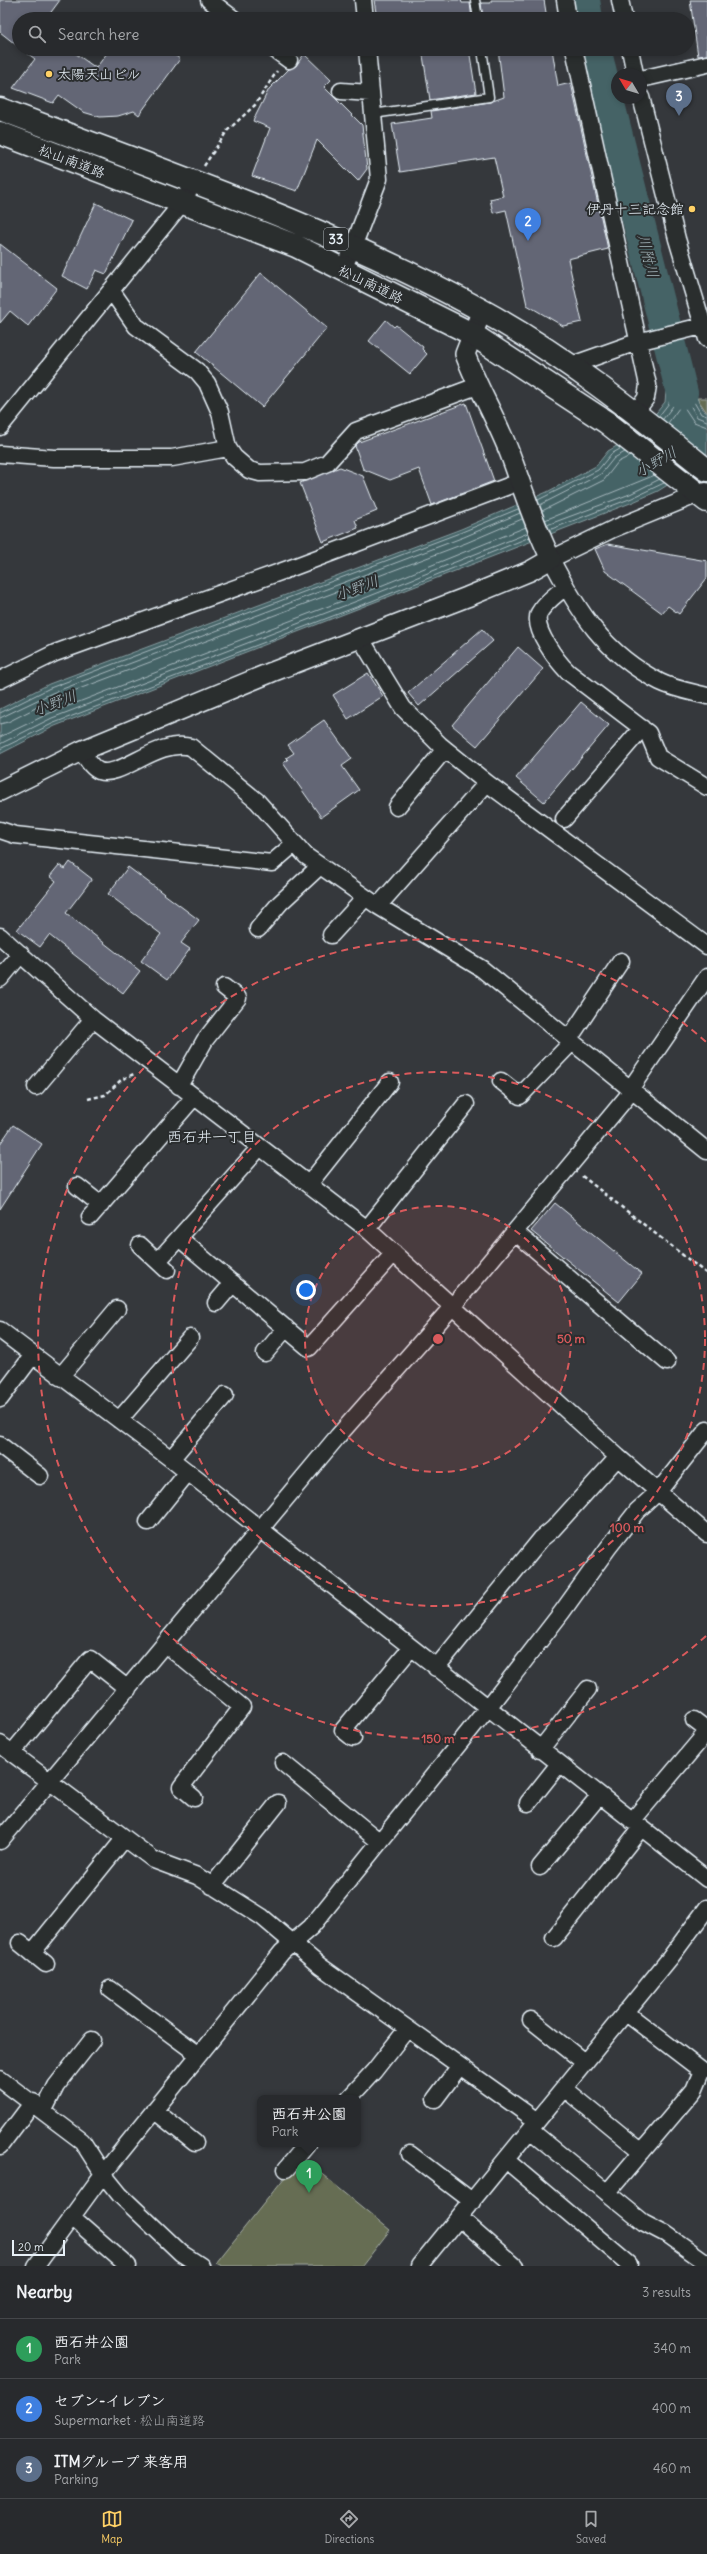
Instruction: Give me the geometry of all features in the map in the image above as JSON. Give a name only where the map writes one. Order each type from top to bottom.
[{"type":"highway","name":"松山南道路","points":[[0,109],[306,225],[482,310],[534,341],[640,417],[707,470]]},
{"type":"highway","name":"松山南道路","points":[[0,133],[296,246],[472,334],[534,372],[625,436],[700,493]]},
{"type":"street","points":[[364,0],[365,12]]},
{"type":"street","points":[[565,0],[567,12]]},
{"type":"street","points":[[620,0],[623,12]]},
{"type":"street","points":[[211,1],[225,12]]},
{"type":"street","points":[[284,56],[289,60]]},
{"type":"street","points":[[342,269],[353,248],[379,179],[367,56]]},
{"type":"street","points":[[576,56],[648,385],[646,398],[640,417]]},
{"type":"street","points":[[632,56],[635,68]]},
{"type":"street","points":[[647,78],[707,64]]},
{"type":"street","points":[[341,91],[370,93]]},
{"type":"street","points":[[569,366],[639,341],[700,331],[643,104]]},
{"type":"street","points":[[2,420],[182,203],[194,182]]},
{"type":"street","points":[[111,290],[136,326],[197,371],[207,383],[220,412],[228,448],[234,457],[249,470],[260,473],[305,472],[327,463],[356,431],[373,423],[477,386]]},
{"type":"street","points":[[482,310],[465,354],[477,386],[510,453],[521,487],[549,554],[565,587],[586,621],[604,642],[632,665],[662,682],[707,696]]},
{"type":"street","points":[[0,454],[54,458],[172,458],[228,448]]},
{"type":"street","points":[[0,680],[55,653],[521,487]]},
{"type":"street","points":[[0,791],[81,750],[272,672],[361,639],[530,571],[549,554],[700,493]]},
{"type":"street","points":[[565,587],[544,605],[538,615],[538,624],[549,648],[568,672],[642,728],[653,740],[658,757],[707,787]]},
{"type":"street","points":[[361,639],[409,717],[445,749],[487,783],[707,946]]},
{"type":"street","points":[[564,819],[642,728]]},
{"type":"street","points":[[81,750],[91,765],[99,771],[111,771],[164,747],[180,744],[191,747],[257,801],[294,844],[320,866],[371,902],[482,969],[707,1151]]},
{"type":"street","points":[[397,807],[445,749]]},
{"type":"street","points":[[331,935],[371,902],[487,783]]},
{"type":"street","points":[[0,830],[15,835],[272,863],[294,844]]},
{"type":"street","points":[[258,929],[280,903],[320,866]]},
{"type":"street","points":[[0,936],[93,1020],[309,1184],[367,1230],[618,1457],[707,1534]]},
{"type":"street","points":[[0,979],[21,954]]},
{"type":"street","points":[[501,1081],[520,1096],[571,1040],[621,961]]},
{"type":"street","points":[[2,1833],[49,1783],[338,1436],[452,1307],[515,1232],[631,1090],[707,976]]},
{"type":"street","points":[[179,1086],[205,1040],[238,998],[224,987]]},
{"type":"street","points":[[36,1087],[93,1020]]},
{"type":"street","points":[[309,1184],[390,1082]]},
{"type":"street","points":[[90,1217],[194,1098]]},
{"type":"street","points":[[367,1230],[466,1104]]},
{"type":"street","points":[[140,1245],[163,1266],[179,1238],[260,1147]]},
{"type":"street","points":[[77,1186],[101,1205]]},
{"type":"street","points":[[515,1232],[667,1362]]},
{"type":"street","points":[[179,1238],[309,1348],[394,1253]]},
{"type":"street","points":[[216,1303],[233,1283]]},
{"type":"street","points":[[60,1377],[117,1309]]},
{"type":"street","points":[[265,1353],[286,1328]]},
{"type":"street","points":[[0,1330],[60,1377],[188,1472],[260,1531],[707,1879]]},
{"type":"street","points":[[119,1420],[190,1338]]},
{"type":"street","points":[[0,1399],[33,1355]]},
{"type":"street","points":[[171,1459],[225,1395]]},
{"type":"street","points":[[36,2266],[103,2174],[154,2110],[282,1952],[311,1927],[487,1709],[562,1612],[608,1548],[637,1511],[658,1492],[707,1430]]},
{"type":"street","points":[[0,1445],[40,1476]]},
{"type":"street","points":[[436,1668],[541,1539],[553,1529],[618,1457]]},
{"type":"street","points":[[148,1522],[188,1472]]},
{"type":"street","points":[[165,1644],[242,1707],[181,1786],[194,1798]]},
{"type":"street","points":[[353,1738],[343,1730],[411,1648]]},
{"type":"street","points":[[128,1689],[90,1659],[6,1749],[49,1783],[154,1860],[197,1876],[262,1917],[320,1966],[459,2067],[534,2125],[607,2193],[643,2222],[666,2234],[707,2263]]},
{"type":"street","points":[[540,1750],[588,1689]]},
{"type":"street","points":[[554,1938],[707,1731],[694,1720]]},
{"type":"street","points":[[283,1764],[380,1842]]},
{"type":"street","points":[[528,1803],[559,1764]]},
{"type":"street","points":[[540,1867],[599,1796]]},
{"type":"street","points":[[212,1886],[278,1804]]},
{"type":"street","points":[[46,1964],[26,1948],[124,1839]]},
{"type":"street","points":[[420,2266],[473,2202],[584,2062],[670,1958],[707,1908]]},
{"type":"street","points":[[110,1989],[199,2055]]},
{"type":"street","points":[[607,2193],[694,2090],[702,2072],[625,2012]]},
{"type":"street","points":[[531,2020],[584,2062]]},
{"type":"street","points":[[352,2095],[374,2071],[407,2029]]},
{"type":"street","points":[[0,2146],[56,2086],[92,2040]]},
{"type":"street","points":[[435,2098],[459,2067]]},
{"type":"street","points":[[0,2079],[38,2106],[82,2141],[103,2174],[120,2195],[181,2253],[201,2266]]},
{"type":"street","points":[[564,2088],[642,2152]]},
{"type":"street","points":[[154,2110],[195,2144]]},
{"type":"street","points":[[286,2169],[305,2147]]},
{"type":"street","points":[[410,2154],[473,2202]]},
{"type":"street","points":[[506,2160],[629,2264]]},
{"type":"street","points":[[72,2217],[128,2266]]},
{"type":"street","points":[[460,2218],[515,2266]]},
{"type":"lane","points":[[475,0],[477,12]]},
{"type":"lane","points":[[373,114],[488,97],[483,56]]},
{"type":"path","points":[[194,182],[227,131],[250,112],[275,73],[289,60]]},
{"type":"path","points":[[88,1099],[105,1095],[121,1080],[138,1071],[147,1061]]},
{"type":"path","points":[[569,1166],[707,1274]]},
{"type":"green space","points":[[697,398],[707,398],[707,413]]},
{"type":"green space","points":[[301,2157],[390,2230],[362,2266],[222,2266],[216,2263]]},
{"type":"water","name":"小野川","points":[[670,350],[704,411],[707,413],[707,460],[658,491],[55,726],[0,754],[0,709],[49,684],[461,529],[547,492],[596,466],[608,451],[641,432],[665,402]]},
{"type":"building","points":[[0,0],[60,0],[51,12],[12,12],[12,41],[0,32]]},
{"type":"building","points":[[374,0],[461,0],[462,3],[470,3],[471,12],[376,12]]},
{"type":"building","points":[[491,0],[544,0],[546,12],[482,12],[481,3],[491,3]]},
{"type":"building","points":[[690,0],[707,0],[707,55],[698,56],[695,35],[695,12],[692,12]]},
{"type":"building","points":[[31,56],[79,56],[96,68],[105,56],[176,56],[180,59],[139,115],[134,111],[118,116],[100,117],[83,112],[59,95],[53,103],[13,88],[35,59]]},
{"type":"building","points":[[303,56],[306,56],[331,80],[324,87],[362,125],[367,169],[358,181],[317,140],[297,191],[252,176],[270,128],[253,121],[269,89],[289,69],[296,66]]},
{"type":"building","points":[[423,56],[470,56],[476,93],[430,100]]},
{"type":"building","points":[[499,56],[553,56],[558,86],[571,83],[608,249],[568,259],[582,322],[563,326],[527,305],[506,210],[493,213],[490,199],[503,196],[494,157],[400,172],[392,124],[432,118],[431,111],[490,102],[504,97]]},
{"type":"building","points":[[96,203],[132,220],[106,274],[96,270],[87,289],[62,276]]},
{"type":"building","points":[[0,244],[57,288],[28,326],[10,311],[0,323]]},
{"type":"building","points":[[261,273],[327,328],[262,407],[196,352]]},
{"type":"building","points":[[386,320],[394,327],[396,325],[423,347],[422,349],[427,354],[410,374],[369,341]]},
{"type":"building","points":[[466,403],[494,481],[432,505],[419,469],[390,480],[363,469],[355,446],[359,442]]},
{"type":"building","points":[[340,467],[363,476],[377,511],[355,520],[358,528],[323,542],[300,483]]},
{"type":"building","points":[[608,544],[707,561],[707,578],[679,614],[668,606],[662,613],[605,571],[595,549]]},
{"type":"building","points":[[482,629],[493,641],[419,706],[408,693]]},
{"type":"building","points":[[518,647],[543,669],[477,746],[452,725]]},
{"type":"building","points":[[368,673],[383,696],[348,719],[333,695]]},
{"type":"building","points":[[581,702],[609,725],[544,802],[516,778]]},
{"type":"building","points":[[324,720],[352,759],[342,766],[359,790],[321,817],[283,763],[288,760],[286,758],[294,753],[288,745]]},
{"type":"building","points":[[70,862],[92,879],[66,913],[140,971],[123,993],[49,935],[40,947],[17,930],[56,881],[50,876],[59,865],[65,869]]},
{"type":"building","points":[[128,867],[199,920],[181,943],[190,949],[167,980],[141,961],[161,934],[108,894]]},
{"type":"building","points":[[13,1125],[42,1144],[0,1209],[0,1144]]},
{"type":"building","points":[[555,1203],[642,1274],[619,1302],[531,1231]]},
{"type":"waterway","name":"川附川","points":[[584,0],[586,12]]},
{"type":"waterway","name":"川附川","points":[[597,56],[682,393]]},
{"type":"place","name":"太陽天山ビル","points":[[49,74]]},
{"type":"place","name":"ITMグループ 来客用","points":[[679,116]]},
{"type":"place","name":"伊丹十三記念館","points":[[692,209]]},
{"type":"place","name":"セブン-イレブン","points":[[528,241]]},
{"type":"place","name":"西石井公園","points":[[309,2193]]},
{"type":"district","name":"西石井一丁目","points":[[212,1137]]}]
